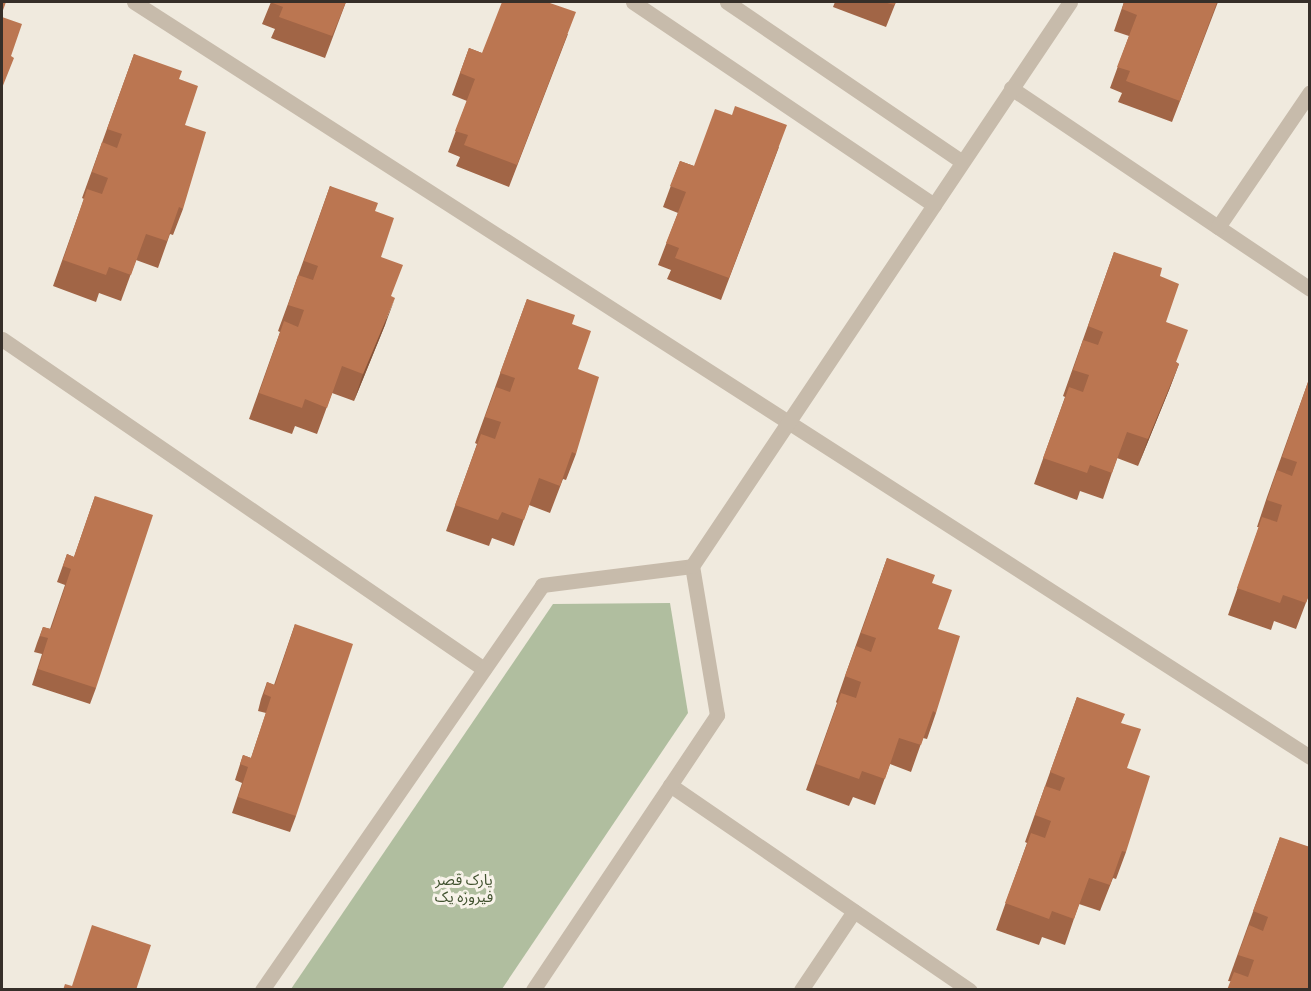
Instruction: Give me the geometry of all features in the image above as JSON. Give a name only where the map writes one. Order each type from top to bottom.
[{"type":"street","points":[[134,2],[1310,757]]},
{"type":"street","points":[[633,2],[934,205]]},
{"type":"street","points":[[730,2],[962,162]]},
{"type":"street","points":[[533,990],[717,715],[692,566],[1070,2]]},
{"type":"street","points":[[1011,88],[1310,289]]},
{"type":"street","points":[[1218,227],[1310,92]]},
{"type":"street","points":[[2,339],[484,669]]},
{"type":"street","points":[[262,990],[542,585],[692,566]]},
{"type":"street","points":[[670,785],[969,990]]},
{"type":"street","points":[[801,990],[854,911]]},
{"type":"green space","name":"پارک قصر فیروزه یک","points":[[670,603],[688,713],[502,989],[291,989],[553,604]]},
{"type":"building","points":[[270,2],[346,2],[332,36],[279,17],[283,7]]},
{"type":"building","points":[[502,2],[547,2],[576,12],[517,165],[464,145],[468,135],[455,131],[475,79],[460,73],[469,48],[482,53]]},
{"type":"building","points":[[1124,2],[1217,2],[1180,101],[1126,81],[1130,71],[1117,67],[1137,15],[1122,9]]},
{"type":"building","points":[[2,17],[22,24],[11,56],[14,58],[2,88]]},
{"type":"building","points":[[134,54],[182,71],[179,79],[198,86],[185,125],[206,132],[183,209],[179,207],[167,241],[146,234],[131,275],[109,267],[106,275],[63,260],[87,189],[102,194],[108,178],[92,172],[102,142],[117,148],[122,134],[107,129]]},
{"type":"building","points":[[735,106],[787,125],[729,278],[675,258],[679,248],[666,243],[686,192],[670,186],[680,161],[694,166],[715,109],[732,115]]},
{"type":"building","points":[[330,186],[378,203],[375,211],[394,218],[381,257],[403,265],[391,296],[395,298],[363,374],[342,366],[327,408],[305,399],[302,408],[259,393],[284,321],[298,327],[304,310],[288,305],[298,275],[313,280],[318,266],[304,261]]},
{"type":"building","points":[[1114,252],[1162,268],[1160,276],[1179,284],[1166,322],[1188,330],[1176,362],[1179,364],[1148,439],[1127,432],[1112,473],[1090,465],[1087,473],[1043,458],[1069,387],[1083,392],[1089,375],[1073,370],[1083,340],[1098,345],[1103,332],[1088,326]]},
{"type":"building","points":[[527,299],[575,315],[572,324],[591,331],[578,369],[599,377],[576,454],[572,452],[560,486],[539,478],[524,520],[502,512],[498,520],[455,505],[481,434],[495,439],[501,422],[485,417],[496,387],[510,392],[515,378],[500,373]]},
{"type":"building","points":[[1308,382],[1310,382],[1310,592],[1306,603],[1283,595],[1280,603],[1237,588],[1262,517],[1277,522],[1282,505],[1267,500],[1277,470],[1292,476],[1297,462],[1282,457]]},
{"type":"building","points":[[95,496],[153,515],[96,688],[38,669],[48,638],[40,636],[43,627],[51,629],[71,569],[63,566],[67,554],[74,557]]},
{"type":"building","points":[[887,558],[935,575],[932,583],[952,590],[938,629],[960,636],[936,713],[933,711],[921,745],[899,738],[885,779],[862,771],[859,779],[816,764],[841,693],[856,698],[861,682],[845,676],[856,646],[871,652],[876,638],[861,633]]},
{"type":"building","points":[[295,624],[353,644],[296,816],[238,797],[248,767],[240,764],[243,755],[251,758],[271,697],[264,694],[267,682],[275,685]]},
{"type":"building","points":[[1077,697],[1125,714],[1121,723],[1141,729],[1127,768],[1150,776],[1126,852],[1122,851],[1110,885],[1089,878],[1074,919],[1052,911],[1049,919],[1005,903],[1031,833],[1045,838],[1051,821],[1035,815],[1045,786],[1060,791],[1065,778],[1050,772]]},
{"type":"building","points":[[1280,837],[1310,847],[1310,990],[1227,990],[1234,972],[1248,977],[1254,960],[1238,955],[1249,925],[1263,931],[1268,917],[1253,911]]},
{"type":"building","points":[[92,925],[151,945],[136,990],[63,990],[65,984],[72,986]]}]
